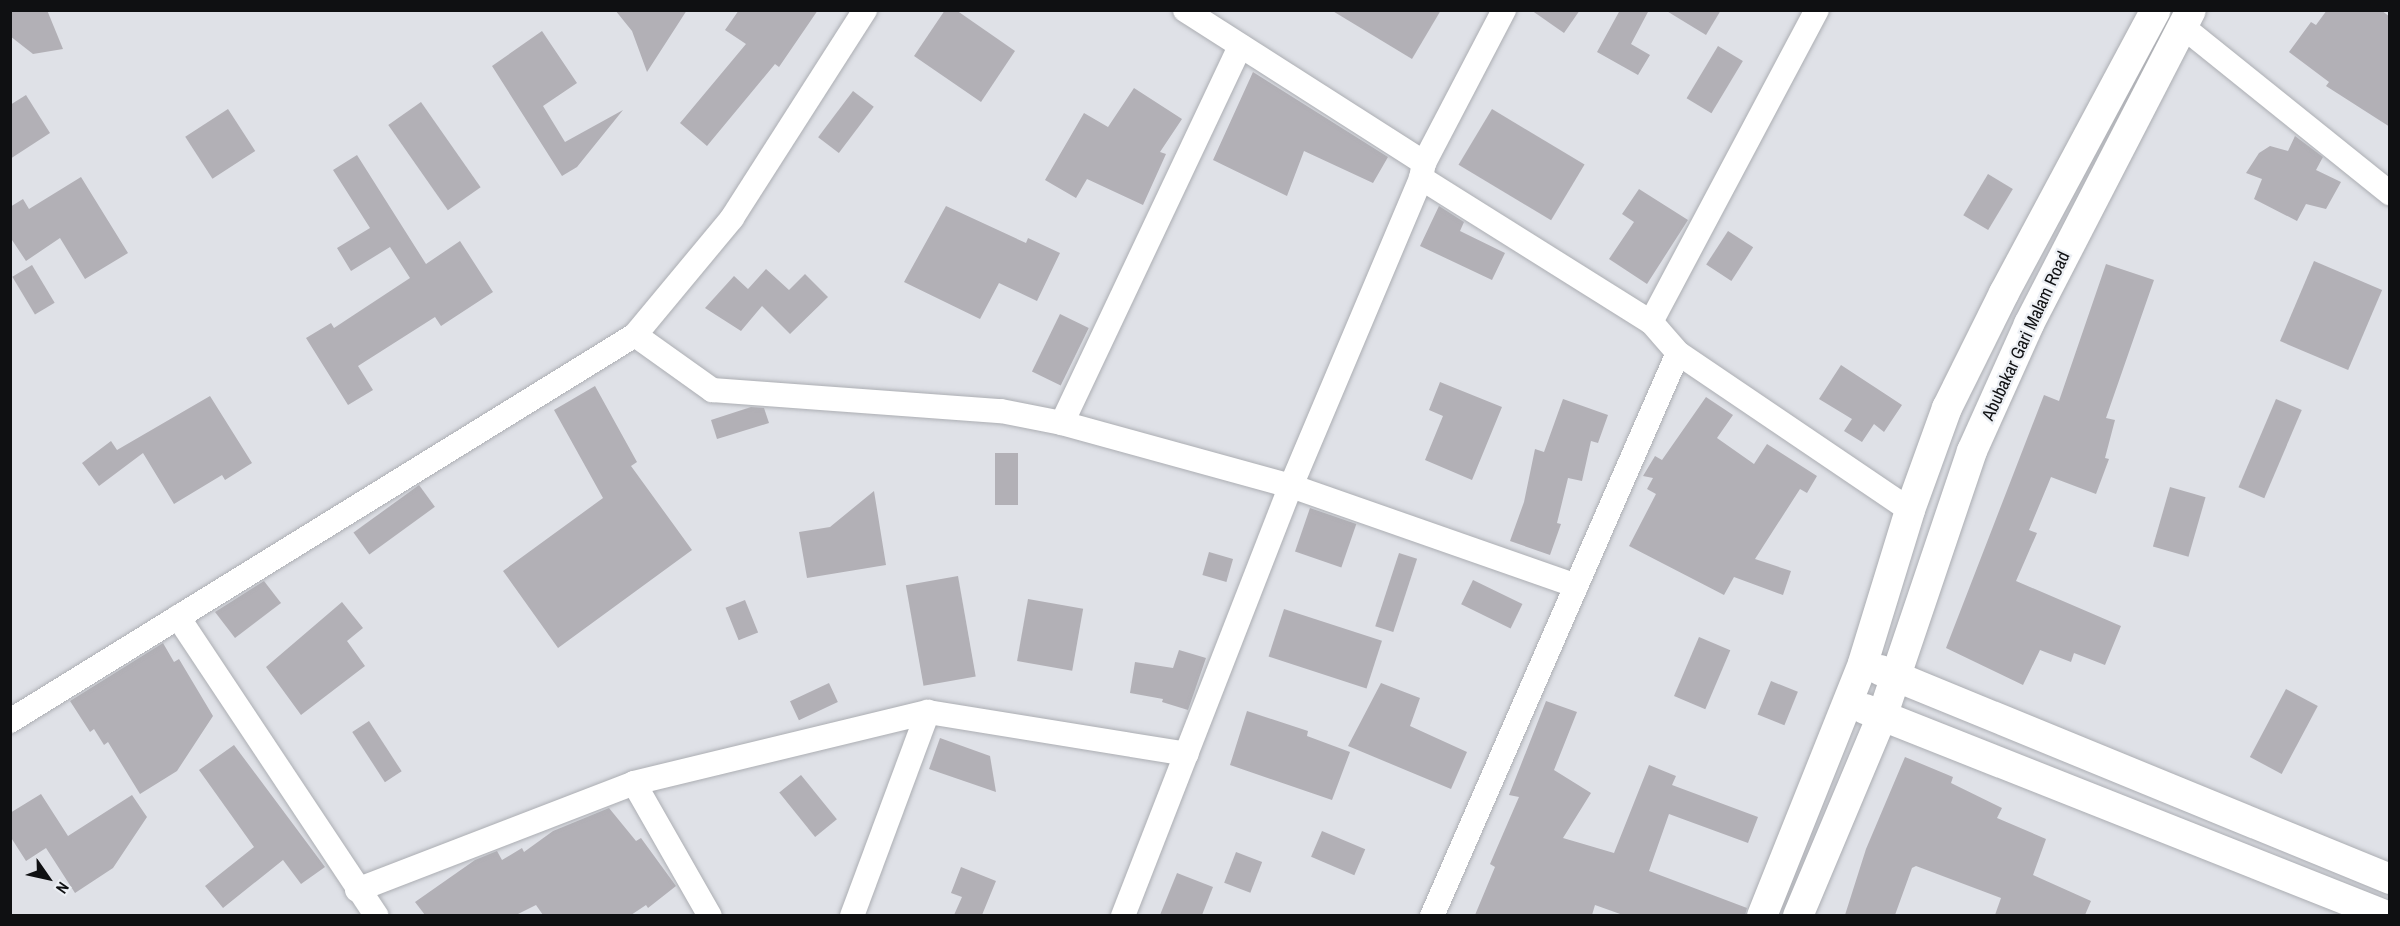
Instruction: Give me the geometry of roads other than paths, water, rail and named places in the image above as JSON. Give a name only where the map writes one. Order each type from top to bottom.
[{"type":"street","points":[[10,721],[635,335],[732,218],[866,10]]},
{"type":"street","points":[[1185,10],[1651,322],[1678,353],[1910,510]]},
{"type":"street","points":[[1123,915],[1291,486],[1423,170],[1504,10]]},
{"type":"street","points":[[1651,322],[1817,10]]},
{"type":"street","points":[[1762,915],[1848,704],[1863,663],[1910,510],[1963,377],[2156,10]]},
{"type":"street","points":[[2186,18],[2390,193]]},
{"type":"street","name":"Abubakar Gari Malam Road","points":[[1798,915],[1883,714],[1972,451],[2029,324],[2186,18]]},
{"type":"street","points":[[1062,423],[1240,46]]},
{"type":"street","points":[[635,335],[712,390],[1001,411],[1062,423],[1291,486],[1576,586]]},
{"type":"street","points":[[1432,915],[1678,353]]},
{"type":"street","points":[[178,617],[357,890],[377,915]]},
{"type":"street","points":[[1863,663],[2390,879]]},
{"type":"street","points":[[1848,704],[1883,714],[2386,915]]},
{"type":"street","points":[[357,890],[634,783],[928,712],[1187,754]]},
{"type":"street","points":[[852,915],[928,712]]},
{"type":"street","points":[[634,783],[710,915]]}]
